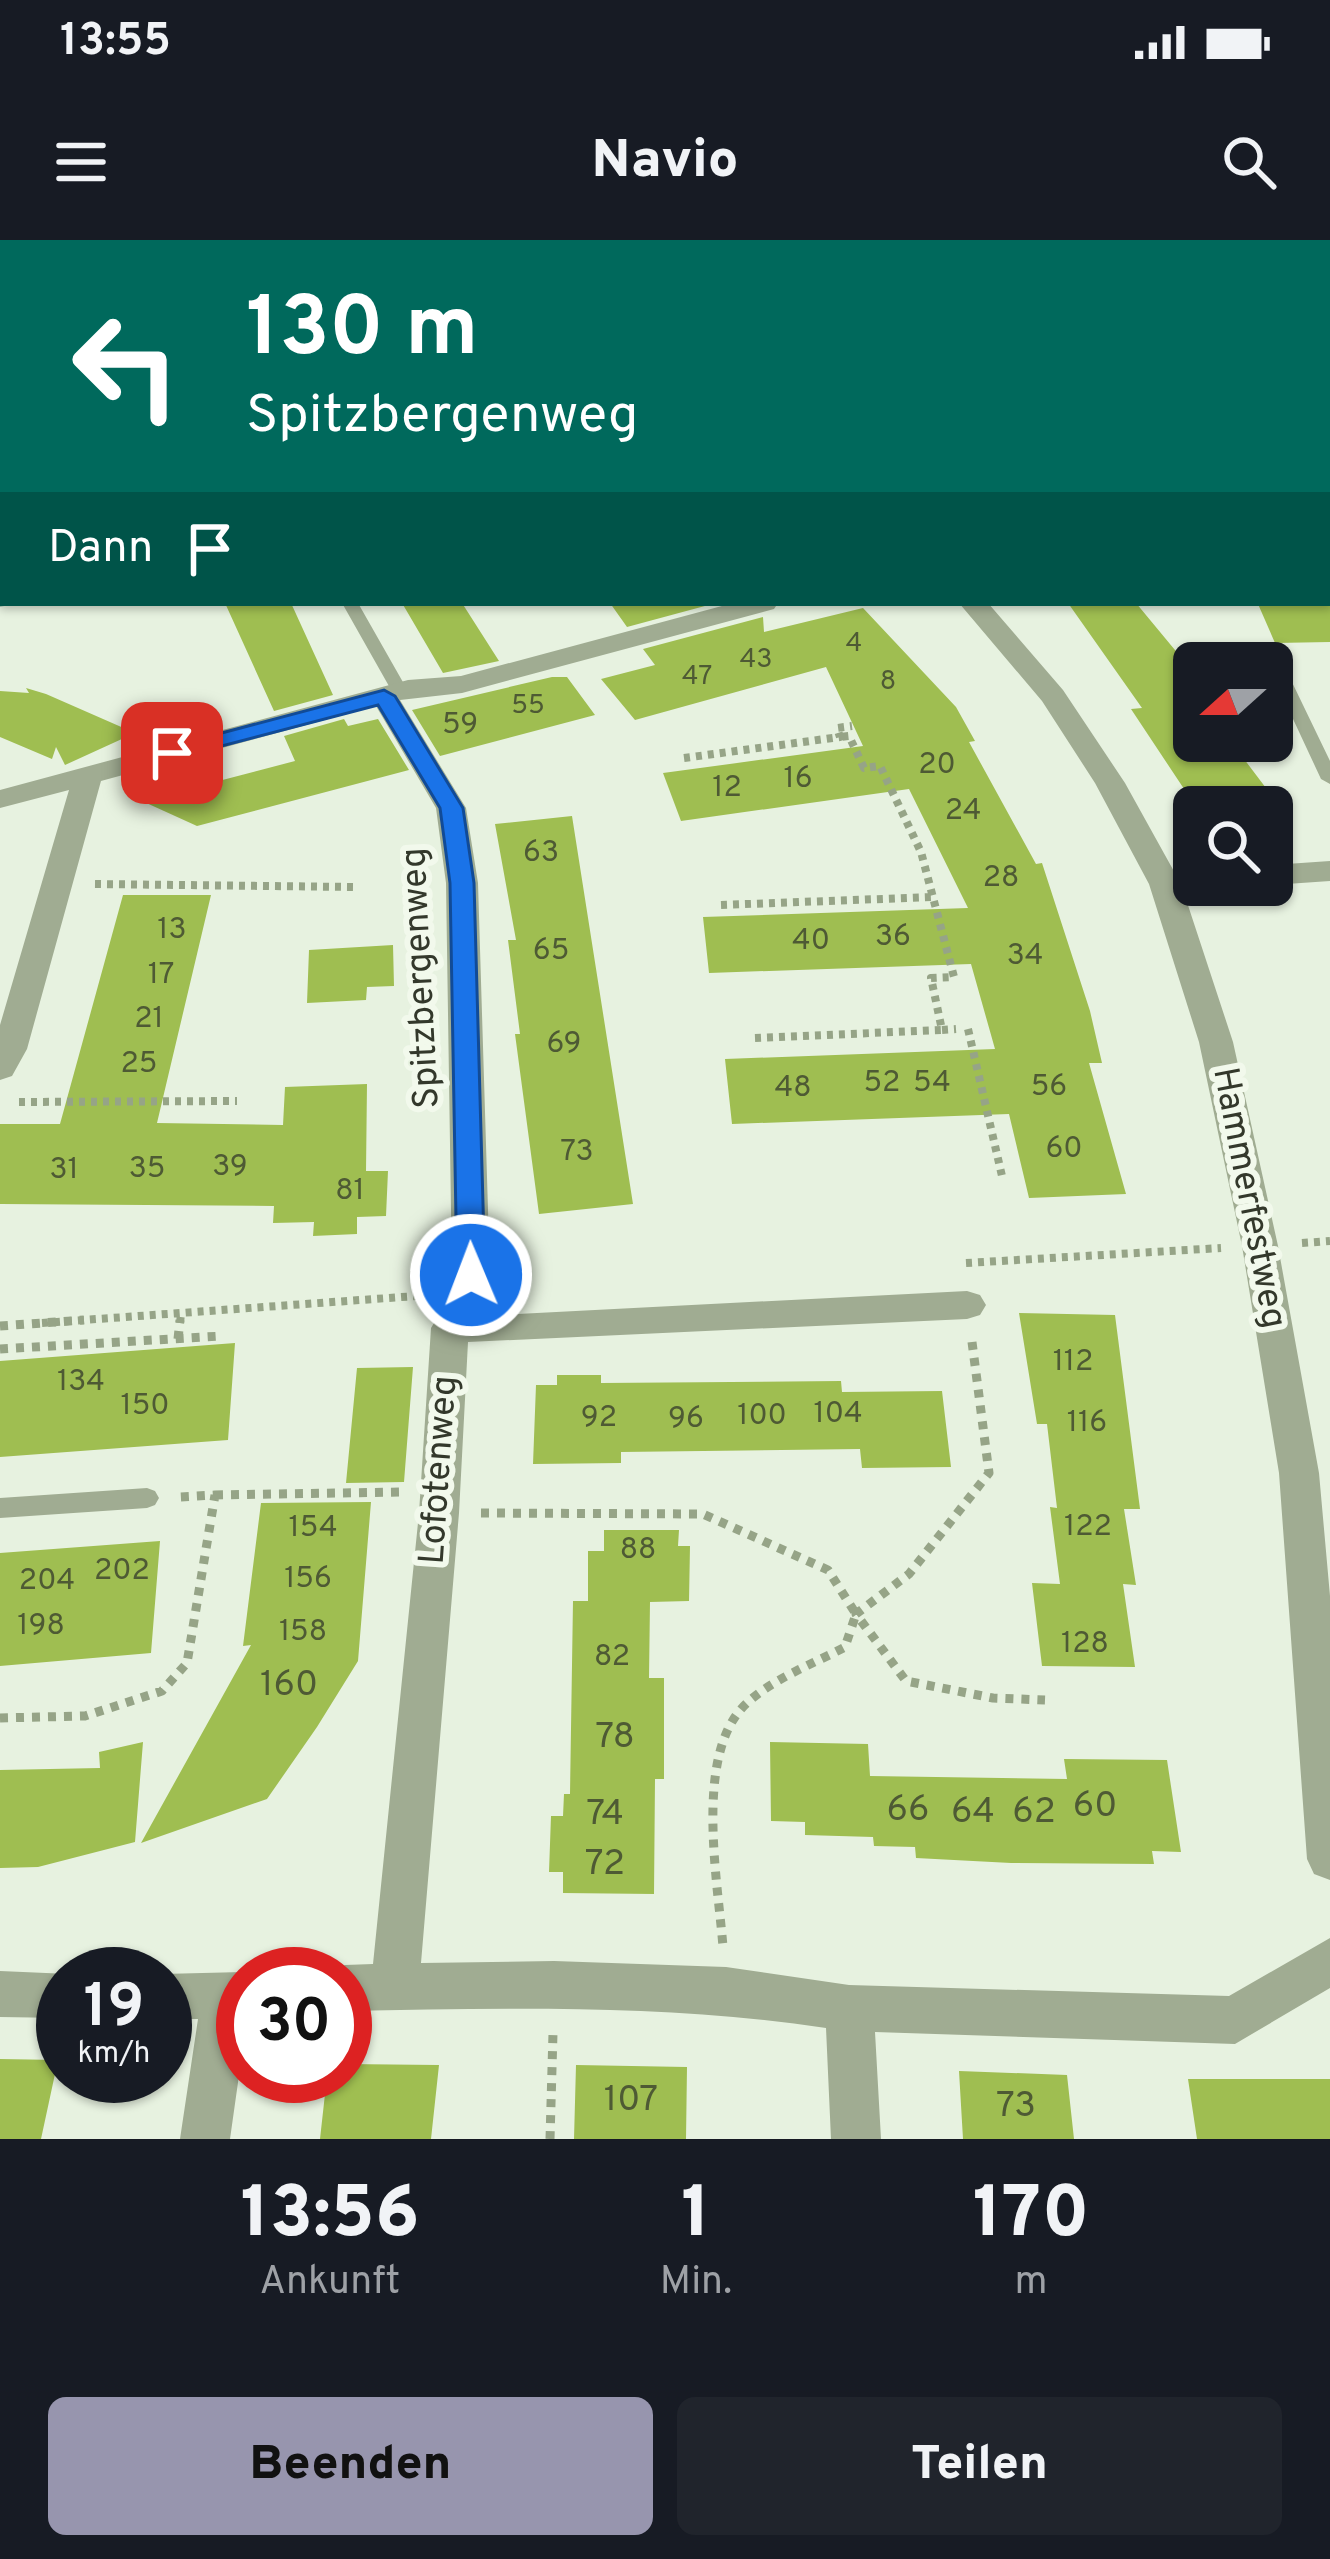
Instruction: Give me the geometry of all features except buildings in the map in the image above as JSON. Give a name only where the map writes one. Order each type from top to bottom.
[{"type":"street","points":[[0,799],[392,693],[462,684],[753,606]]},
{"type":"street","name":"Hammerfestweg","points":[[976,606],[1053,696],[1173,873]]},
{"type":"street","name":"Spitzbergenweg","points":[[392,693],[452,808],[462,883],[471,1275]]},
{"type":"street","points":[[0,1068],[10,1049],[88,775]]},
{"type":"street","points":[[1293,874],[1330,871]]},
{"type":"street","name":"Hammerfestweg","points":[[1185,906],[1261,1246],[1299,1473],[1330,1859]]},
{"type":"street","name":"Lofotenweg","points":[[395,1984],[440,1502],[449,1328],[968,1305]]},
{"type":"street","points":[[372,1986],[554,1984],[726,1990],[849,2008],[1235,2020],[1330,1961]]},
{"type":"street","points":[[0,1994],[36,1994]]},
{"type":"street","points":[[849,2008],[856,2139]]},
{"type":"street","points":[[205,2139],[216,2087]]},
{"type":"lane","points":[[351,606],[392,693]]},
{"type":"lane","points":[[1293,701],[1330,778]]},
{"type":"lane","points":[[0,1508],[147,1498]]},
{"type":"path","points":[[841,737],[837,728],[852,726]]},
{"type":"path","points":[[684,758],[849,736],[865,768],[880,766],[921,852],[954,977],[931,978],[942,1030]]},
{"type":"path","points":[[58,883],[354,887]]},
{"type":"path","points":[[722,905],[934,897]]},
{"type":"path","points":[[755,1038],[956,1029]]},
{"type":"path","points":[[968,1029],[1002,1176]]},
{"type":"path","points":[[0,1102],[237,1101]]},
{"type":"path","points":[[726,1990],[714,1766],[720,1749],[743,1705],[845,1648],[856,1614],[909,1574],[989,1473],[968,1305]]},
{"type":"path","points":[[178,1339],[181,1313]]},
{"type":"path","points":[[0,1349],[222,1336]]},
{"type":"path","points":[[0,1718],[85,1716],[162,1691],[187,1663],[214,1495]]},
{"type":"path","points":[[147,1498],[214,1495],[703,1514],[828,1570],[906,1682],[993,1699],[1045,1700]]},
{"type":"path","points":[[550,2139],[554,1984]]},
{"type":"route","points":[[172,753],[384,696],[452,808],[462,883],[471,1275]]}]
